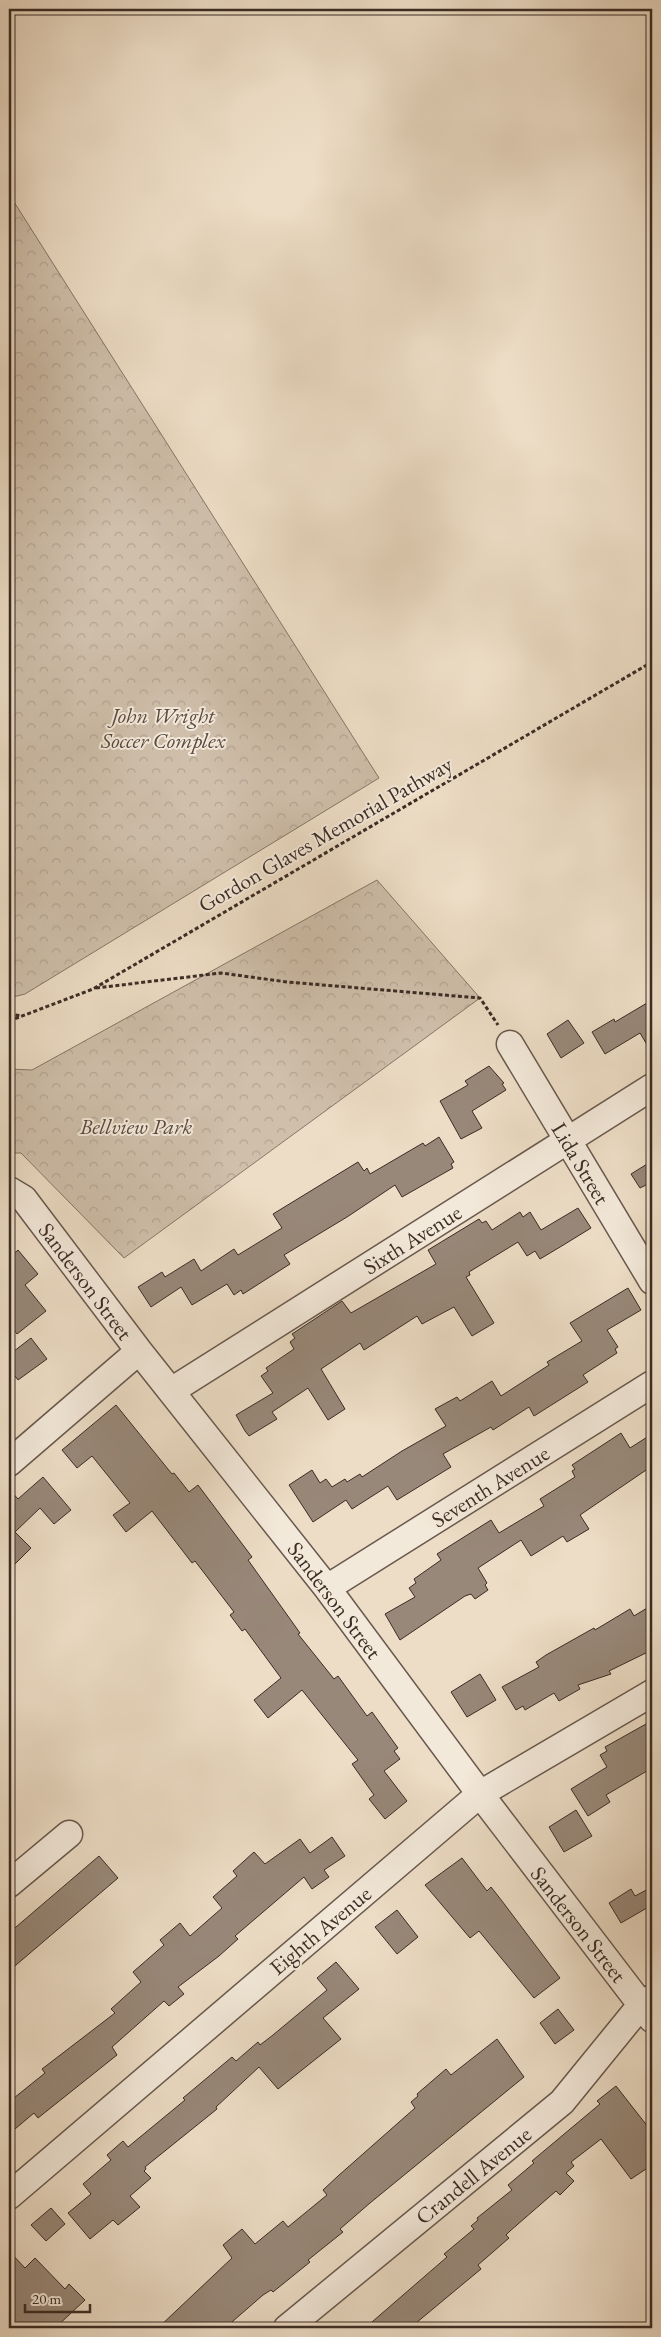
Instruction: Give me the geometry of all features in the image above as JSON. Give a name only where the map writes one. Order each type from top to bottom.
[{"type":"street","name":"Lida Street","points":[[510,1044],[652,1281]]},
{"type":"street","name":"Sixth Avenue","points":[[171,1391],[652,1087]]},
{"type":"street","name":"Sanderson Street","points":[[9,1190],[24,1199],[139,1350],[327,1588],[480,1794],[649,2007]]},
{"type":"street","points":[[9,1463],[139,1350]]},
{"type":"street","name":"Seventh Avenue","points":[[327,1588],[652,1384]]},
{"type":"street","name":"Eighth Avenue","points":[[9,2196],[480,1794],[652,1694]]},
{"type":"street","points":[[9,1884],[69,1834]]},
{"type":"street","name":"Crandell Avenue","points":[[287,2328],[562,2102],[649,2007]]},
{"type":"path","name":"Gordon Glaves Memorial Pathway","points":[[9,1021],[93,989],[652,662]]},
{"type":"path","points":[[93,989],[221,973],[287,982],[480,998],[510,1044]]},
{"type":"path","points":[[9,1014],[24,1016]]},
{"type":"green space","name":"John Wright Soccer Complex","points":[[9,194],[379,778],[25,994],[9,998]]},
{"type":"green space","name":"Bellview Park","points":[[377,880],[480,998],[124,1258],[21,1153],[9,1153],[9,1069],[32,1070]]},
{"type":"building","points":[[647,1003],[652,1012],[652,1053],[640,1033],[605,1054],[592,1032],[614,1019],[615,1022]]},
{"type":"building","points":[[568,1020],[584,1043],[561,1058],[547,1034]]},
{"type":"building","points":[[489,1066],[504,1083],[502,1084],[506,1090],[472,1111],[482,1128],[461,1139],[440,1101],[468,1085],[465,1081]]},
{"type":"building","points":[[439,1137],[454,1162],[451,1164],[453,1168],[402,1197],[395,1185],[284,1255],[290,1264],[243,1294],[241,1290],[234,1295],[227,1284],[192,1305],[181,1287],[151,1307],[138,1287],[162,1272],[165,1277],[194,1259],[201,1271],[234,1249],[238,1255],[282,1228],[273,1214],[358,1162],[364,1171],[367,1168],[370,1174],[423,1143],[425,1146]]},
{"type":"building","points":[[652,1161],[652,1182],[640,1188],[631,1174]]},
{"type":"building","points":[[578,1208],[591,1228],[540,1259],[535,1251],[527,1256],[518,1242],[469,1272],[470,1275],[466,1277],[494,1323],[472,1336],[454,1307],[422,1324],[417,1316],[364,1350],[360,1343],[321,1369],[345,1409],[328,1420],[308,1388],[272,1412],[277,1419],[249,1436],[245,1431],[236,1415],[273,1393],[261,1376],[268,1371],[266,1368],[294,1349],[290,1342],[295,1338],[292,1334],[342,1301],[351,1313],[436,1264],[428,1250],[479,1219],[482,1223],[486,1221],[492,1230],[520,1212],[523,1217],[530,1212],[541,1230]]},
{"type":"building","points":[[18,1250],[38,1274],[25,1285],[46,1311],[17,1334],[9,1323],[9,1258]]},
{"type":"building","points":[[628,1288],[641,1310],[607,1330],[618,1347],[615,1349],[617,1353],[583,1375],[588,1382],[534,1416],[529,1407],[493,1430],[491,1427],[443,1454],[451,1467],[397,1500],[388,1486],[352,1509],[346,1500],[313,1522],[289,1485],[312,1470],[320,1483],[326,1479],[332,1487],[345,1479],[347,1482],[360,1474],[362,1477],[446,1426],[435,1409],[457,1397],[460,1401],[492,1381],[501,1396],[549,1365],[547,1362],[582,1341],[570,1323]]},
{"type":"building","points":[[31,1338],[47,1359],[18,1380],[9,1368],[9,1355]]},
{"type":"building","points":[[116,1405],[189,1492],[198,1485],[252,1557],[248,1560],[300,1633],[298,1634],[334,1679],[338,1676],[367,1716],[372,1712],[398,1748],[394,1751],[400,1759],[384,1771],[407,1801],[385,1819],[369,1799],[374,1795],[352,1764],[358,1760],[302,1690],[268,1718],[254,1700],[281,1678],[245,1629],[242,1631],[230,1615],[234,1612],[195,1561],[192,1563],[152,1511],[126,1532],[113,1515],[130,1503],[92,1456],[77,1468],[62,1450]]},
{"type":"building","points":[[621,1433],[630,1448],[652,1434],[652,1466],[580,1515],[589,1529],[567,1542],[563,1536],[531,1556],[521,1540],[478,1568],[487,1583],[485,1585],[488,1590],[475,1599],[471,1594],[465,1596],[400,1640],[385,1614],[415,1597],[409,1588],[416,1583],[414,1579],[441,1560],[437,1554],[491,1520],[499,1533],[544,1506],[540,1499],[575,1477],[572,1471],[575,1469],[572,1465]]},
{"type":"building","points":[[43,1477],[71,1510],[54,1524],[40,1508],[15,1532],[31,1548],[9,1570],[9,1489],[18,1499]]},
{"type":"building","points":[[652,1605],[652,1650],[609,1671],[611,1674],[578,1685],[580,1689],[559,1701],[554,1693],[525,1710],[523,1706],[516,1710],[502,1687],[539,1667],[536,1662],[546,1655],[594,1628],[595,1630],[630,1609],[634,1616]]},
{"type":"building","points":[[480,1674],[496,1700],[467,1717],[451,1692]]},
{"type":"building","points":[[646,1724],[652,1735],[652,1768],[606,1795],[610,1802],[588,1816],[571,1789],[607,1767],[600,1755],[607,1751],[605,1747]]},
{"type":"building","points":[[576,1810],[592,1836],[564,1852],[549,1827]]},
{"type":"building","points":[[332,1837],[345,1856],[324,1870],[329,1877],[312,1889],[304,1877],[235,1936],[238,1939],[219,1956],[178,1987],[184,1994],[169,2006],[164,2001],[112,2047],[117,2055],[38,2118],[34,2113],[9,2134],[9,2102],[45,2073],[42,2069],[115,2013],[111,2009],[141,1982],[133,1972],[164,1945],[160,1940],[180,1923],[190,1936],[222,1908],[213,1897],[237,1876],[233,1871],[254,1852],[265,1864],[300,1839],[310,1853]]},
{"type":"building","points":[[99,1856],[118,1878],[9,1971],[9,1933]]},
{"type":"building","points":[[462,1858],[487,1891],[491,1887],[560,1978],[534,1998],[479,1931],[470,1938],[425,1885]]},
{"type":"building","points":[[652,1887],[652,1905],[621,1923],[609,1903],[631,1889],[635,1896]]},
{"type":"building","points":[[397,1910],[418,1937],[397,1954],[375,1927]]},
{"type":"building","points":[[336,1962],[359,1989],[323,2018],[341,2039],[278,2089],[259,2067],[216,2107],[217,2109],[145,2167],[144,2171],[151,2178],[130,2196],[140,2207],[118,2225],[113,2220],[90,2239],[68,2213],[91,2194],[83,2184],[111,2160],[107,2155],[123,2141],[128,2147],[185,2100],[183,2098],[232,2057],[236,2061],[258,2042],[260,2045],[327,1990],[317,1978]]},
{"type":"building","points":[[558,2009],[574,2030],[555,2044],[540,2023]]},
{"type":"building","points":[[497,2039],[524,2077],[370,2203],[340,2229],[343,2232],[308,2260],[310,2262],[273,2292],[271,2290],[263,2295],[225,2328],[158,2328],[232,2258],[223,2245],[242,2229],[255,2244],[283,2221],[288,2227],[327,2195],[323,2190],[415,2108],[411,2102],[418,2096],[417,2094],[446,2069],[451,2075]]},
{"type":"building","points":[[616,2086],[652,2132],[652,2165],[631,2179],[601,2139],[571,2162],[574,2166],[566,2173],[574,2181],[560,2195],[556,2191],[510,2231],[506,2235],[509,2238],[478,2265],[481,2269],[410,2328],[365,2328],[447,2257],[444,2254],[474,2229],[471,2226],[478,2220],[477,2218],[512,2190],[508,2185],[534,2163],[532,2161],[600,2104],[597,2101]]},
{"type":"building","points":[[51,2208],[65,2224],[46,2241],[31,2225]]},
{"type":"building","points":[[9,2251],[25,2268],[35,2258],[65,2289],[69,2284],[85,2300],[55,2328],[9,2328]]}]
